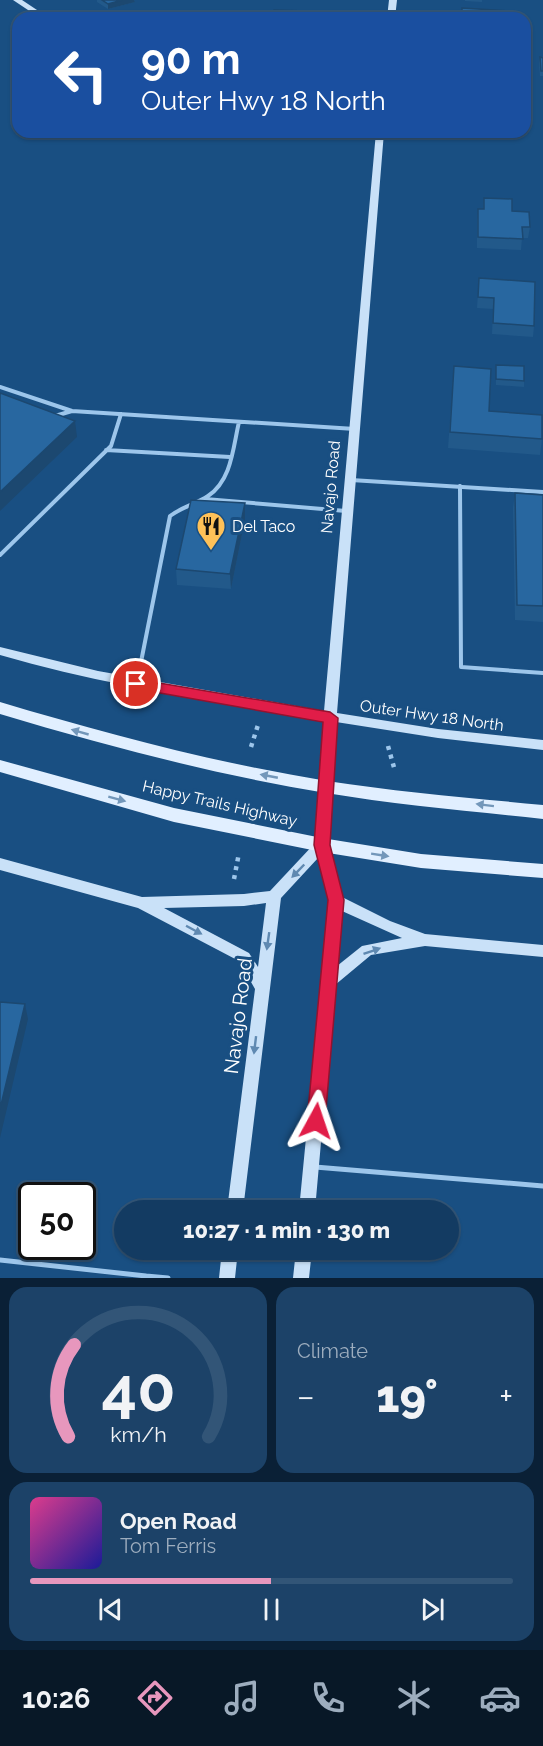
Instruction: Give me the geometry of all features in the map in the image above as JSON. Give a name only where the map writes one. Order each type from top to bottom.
[{"type":"main road","points":[[17,0],[36,12]]},
{"type":"main road","name":"Navajo Road","points":[[309,1200],[336,900],[322,845],[330,718],[379,138]]},
{"type":"main road","name":"Outer Hwy 18 North","points":[[0,651],[136,684],[330,718],[493,741],[543,745]]},
{"type":"main road","points":[[0,708],[86,734],[249,772],[327,787],[543,812]]},
{"type":"main road","name":"Happy Trails Highway","points":[[0,766],[174,815],[322,845],[421,861],[543,871]]},
{"type":"main road","points":[[142,903],[233,901],[274,896],[322,845]]},
{"type":"main road","points":[[0,864],[142,903],[244,957],[262,987]]},
{"type":"main road","name":"Navajo Road","points":[[236,1200],[274,896]]},
{"type":"main road","points":[[336,900],[385,925],[425,940]]},
{"type":"main road","points":[[328,982],[367,950],[425,940],[543,951]]},
{"type":"main road","points":[[226,1278],[229,1260]]},
{"type":"main road","points":[[301,1278],[303,1260]]},
{"type":"lane","points":[[0,387],[72,411],[355,429]]},
{"type":"lane","points":[[51,417],[72,411]]},
{"type":"lane","points":[[0,555],[111,446],[121,414]]},
{"type":"lane","points":[[136,684],[170,516],[182,506],[202,499],[216,490],[225,479],[239,422]]},
{"type":"lane","points":[[106,450],[230,457]]},
{"type":"lane","points":[[351,480],[543,492]]},
{"type":"lane","points":[[460,486],[461,667],[543,673]]},
{"type":"lane","points":[[202,499],[348,511]]},
{"type":"lane","points":[[311,1167],[543,1185]]},
{"type":"lane","points":[[0,1260],[168,1278]]},
{"type":"path","points":[[251,747],[258,724]]},
{"type":"path","points":[[386,740],[395,771]]},
{"type":"path","points":[[233,886],[239,854]]},
{"type":"building","points":[[102,0],[122,0],[108,4]]},
{"type":"building","points":[[462,8],[510,11],[510,12],[462,12]]},
{"type":"building","points":[[274,10],[305,11],[305,12],[273,12]]},
{"type":"building","points":[[540,57],[543,58],[543,71],[541,71]]},
{"type":"building","points":[[484,198],[512,199],[512,211],[529,212],[530,227],[522,227],[523,239],[478,237],[478,209],[484,209]]},
{"type":"building","points":[[479,278],[535,282],[534,326],[493,323],[494,298],[478,297]]},
{"type":"building","points":[[496,365],[524,366],[524,381],[496,379]]},
{"type":"building","points":[[454,366],[491,369],[489,411],[542,415],[542,439],[450,432]]},
{"type":"building","points":[[0,393],[75,421],[0,492]]},
{"type":"building","points":[[515,493],[543,495],[543,606],[517,605]]},
{"type":"building","name":"Del Taco","points":[[191,500],[245,503],[230,574],[176,569]]},
{"type":"building","points":[[0,1002],[25,1004],[0,1109]]},
{"type":"place","name":"Del Taco","points":[[211,552]]},
{"type":"route","points":[[136,684],[330,718],[322,845],[336,900],[316,1121]]}]
